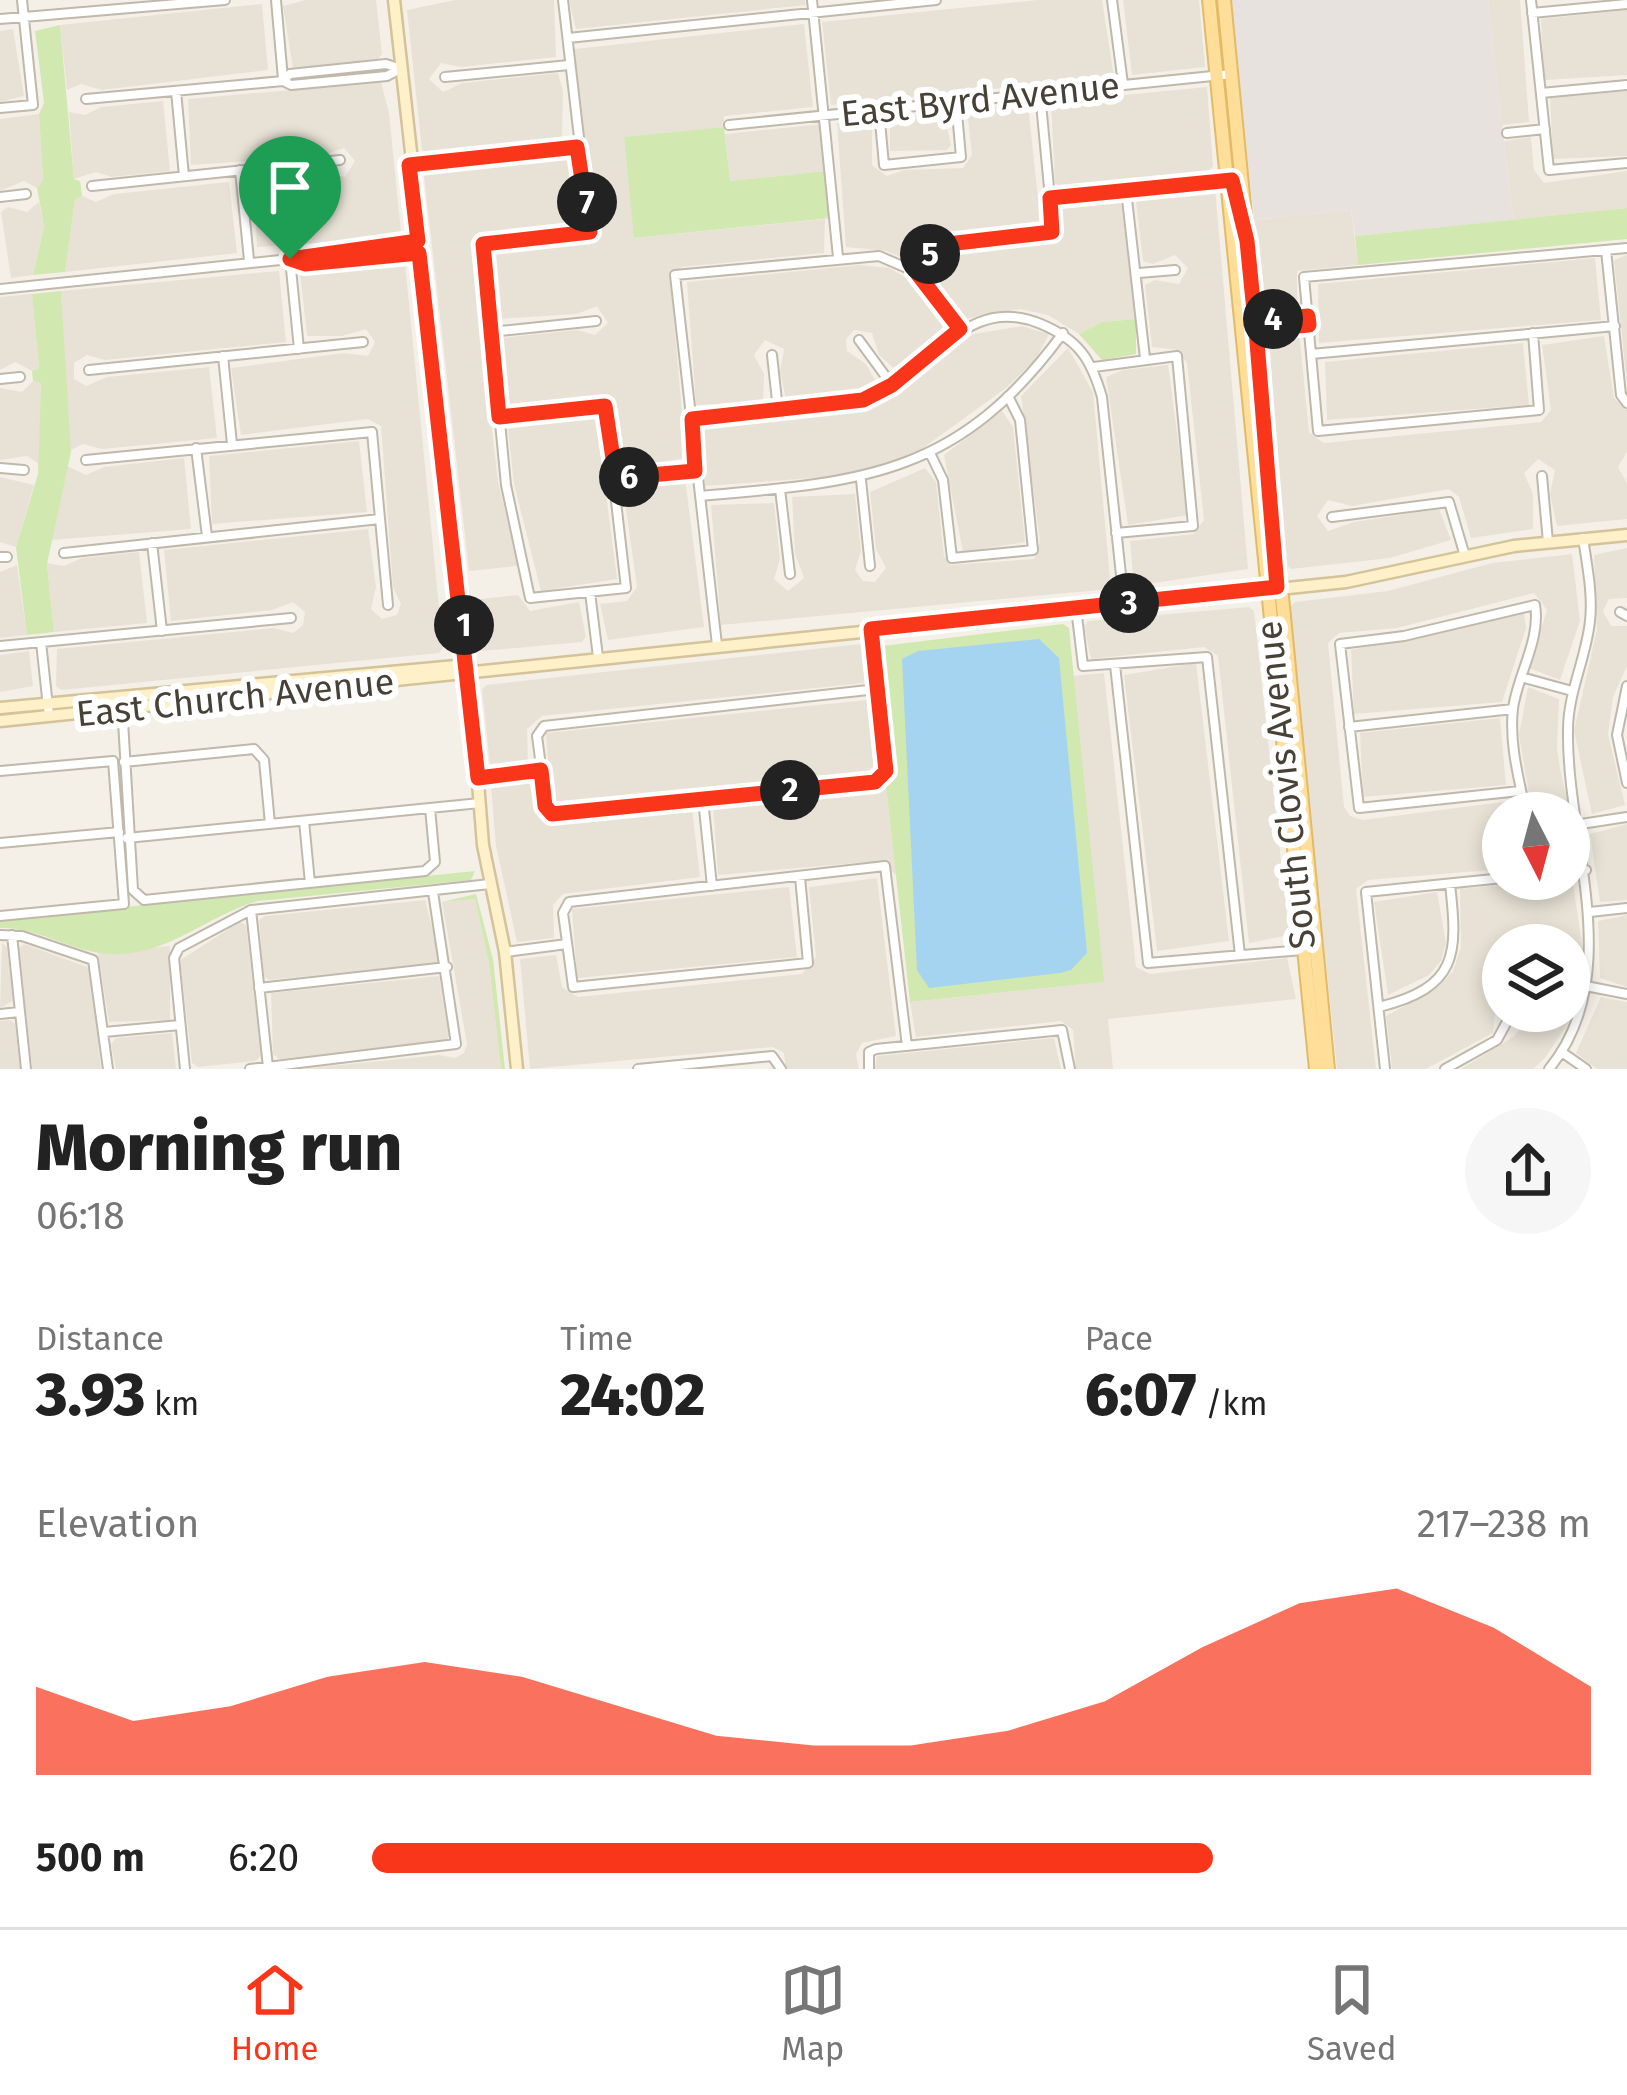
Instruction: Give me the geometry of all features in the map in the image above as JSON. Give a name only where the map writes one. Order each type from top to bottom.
[{"type":"main road","name":"South Clovis Avenue","points":[[1209,0],[1224,74],[1256,326],[1271,588],[1316,1069]]},
{"type":"main road","name":"South Clovis Avenue","points":[[1224,0],[1228,180],[1328,1069]]},
{"type":"main road","points":[[1228,180],[1236,187],[1247,241]]},
{"type":"main road","points":[[1303,950],[1310,953],[1322,1015]]},
{"type":"street","points":[[0,108],[33,105],[22,0]]},
{"type":"street","points":[[0,19],[124,4],[223,0]]},
{"type":"street","points":[[275,0],[283,81]]},
{"type":"street","points":[[394,0],[480,803],[505,952],[517,1069]]},
{"type":"street","points":[[499,417],[605,406],[626,588],[530,598],[506,484],[499,417],[483,244],[590,232],[563,0]]},
{"type":"street","points":[[812,0],[838,257]]},
{"type":"street","points":[[567,38],[936,0]]},
{"type":"street","points":[[1112,0],[1123,84]]},
{"type":"street","points":[[1531,0],[1549,170],[1627,164]]},
{"type":"street","points":[[1532,13],[1627,4]]},
{"type":"street","points":[[445,77],[570,64]]},
{"type":"street","points":[[86,99],[387,76],[400,69]]},
{"type":"street","name":"East Byrd Avenue","points":[[729,125],[1224,74]]},
{"type":"street","points":[[1540,93],[1627,85]]},
{"type":"street","points":[[176,91],[184,176]]},
{"type":"street","points":[[916,272],[948,244],[1052,232],[1040,93]]},
{"type":"street","points":[[879,110],[884,165],[961,158],[956,102]]},
{"type":"street","points":[[1507,133],[1545,128]]},
{"type":"street","points":[[409,165],[577,147]]},
{"type":"street","points":[[92,186],[340,160]]},
{"type":"street","points":[[240,170],[250,260]]},
{"type":"street","points":[[1050,198],[1228,180]]},
{"type":"street","points":[[1126,190],[1145,358]]},
{"type":"street","points":[[0,196],[26,194]]},
{"type":"street","points":[[0,288],[250,260],[290,259],[305,264],[419,247]]},
{"type":"street","points":[[1533,333],[1540,410],[1318,431],[1304,277],[1627,248]]},
{"type":"street","points":[[1606,250],[1625,402]]},
{"type":"street","points":[[717,645],[675,275],[879,256],[916,272],[960,329]]},
{"type":"street","points":[[290,259],[299,349]]},
{"type":"street","points":[[1138,273],[1175,270]]},
{"type":"street","points":[[692,419],[863,400],[892,385],[960,329],[988,317],[1023,316],[1063,333],[1094,367],[1102,397],[1124,603]]},
{"type":"street","points":[[1256,326],[1309,320]]},
{"type":"street","points":[[491,332],[596,321]]},
{"type":"street","points":[[1311,354],[1615,326]]},
{"type":"street","points":[[700,496],[861,480],[930,453],[1008,396],[1063,333]]},
{"type":"street","points":[[860,340],[892,385]]},
{"type":"street","points":[[88,370],[363,342]]},
{"type":"street","points":[[772,355],[778,410]]},
{"type":"street","points":[[223,356],[232,444]]},
{"type":"street","points":[[1094,367],[1178,356],[1193,526],[1116,533]]},
{"type":"street","points":[[0,379],[20,377]]},
{"type":"street","points":[[930,453],[943,480],[952,558],[1033,550],[1019,420],[1008,396]]},
{"type":"street","points":[[86,460],[372,432],[388,604]]},
{"type":"street","points":[[196,448],[207,536]]},
{"type":"street","points":[[0,469],[24,470]]},
{"type":"street","points":[[616,478],[695,471]]},
{"type":"street","points":[[1542,476],[1548,542]]},
{"type":"street","points":[[861,480],[870,566]]},
{"type":"street","points":[[780,489],[790,574]]},
{"type":"street","points":[[1333,517],[1449,502],[1465,556]]},
{"type":"street","points":[[64,553],[380,519]]},
{"type":"street","name":"East Church Avenue","points":[[0,708],[131,702],[456,665],[469,670],[1271,588],[1383,576],[1548,542],[1627,535]]},
{"type":"street","points":[[1576,792],[1568,746],[1572,692],[1590,618],[1583,538]]},
{"type":"street","points":[[152,542],[162,631]]},
{"type":"street","points":[[590,592],[598,657]]},
{"type":"street","points":[[1535,605],[1535,627],[1521,677],[1513,709],[1520,791],[1359,808],[1340,644],[1404,636],[1535,605]]},
{"type":"street","points":[[1076,608],[1083,665],[1207,657],[1240,955]]},
{"type":"street","points":[[0,646],[291,618]]},
{"type":"street","points":[[871,629],[877,689],[885,777],[547,812],[539,730],[877,689]]},
{"type":"street","points":[[41,643],[49,709]]},
{"type":"street","points":[[1115,665],[1148,963],[1303,950]]},
{"type":"street","points":[[1521,677],[1572,692]]},
{"type":"street","points":[[1627,686],[1617,735],[1627,783]]},
{"type":"street","points":[[0,916],[124,904],[118,761],[123,721],[131,702]]},
{"type":"street","name":"East Church Avenue","points":[[0,721],[49,709]]},
{"type":"street","points":[[1349,727],[1513,709]]},
{"type":"street","points":[[0,771],[254,749],[264,760],[270,824]]},
{"type":"street","points":[[478,778],[541,770]]},
{"type":"street","points":[[703,799],[712,886]]},
{"type":"street","points":[[0,843],[480,803]]},
{"type":"street","points":[[123,835],[133,890],[144,900],[425,871],[435,862],[430,808]]},
{"type":"street","points":[[1590,823],[1627,817]]},
{"type":"street","points":[[304,821],[310,883]]},
{"type":"street","points":[[800,878],[808,963],[573,987],[565,904],[885,866],[907,1046]]},
{"type":"street","points":[[1385,1069],[1366,892],[1482,880]]},
{"type":"street","points":[[185,1069],[174,953],[251,910],[490,884]]},
{"type":"street","points":[[1379,1006],[1430,985],[1450,965],[1456,939],[1450,884]]},
{"type":"street","points":[[250,1069],[456,1044],[448,967],[433,892]]},
{"type":"street","points":[[1549,1069],[1583,1018],[1591,988],[1589,900]]},
{"type":"street","points":[[1590,912],[1627,908]]},
{"type":"street","points":[[251,910],[268,1067]]},
{"type":"street","points":[[0,935],[93,960],[108,1069]]},
{"type":"street","points":[[12,935],[26,1069]]},
{"type":"street","points":[[505,952],[567,944]]},
{"type":"street","points":[[259,988],[448,967]]},
{"type":"street","points":[[1591,988],[1627,994]]},
{"type":"street","points":[[0,1014],[19,1012]]},
{"type":"street","points":[[104,1032],[180,1025]]},
{"type":"street","points":[[869,1069],[869,1052],[1061,1030],[1070,1069]]},
{"type":"street","points":[[1447,1068],[1497,1040],[1501,1032]]},
{"type":"street","points":[[1563,1053],[1586,1069]]},
{"type":"street","points":[[638,1069],[777,1058],[781,1069]]},
{"type":"shaded area","points":[[306,0],[376,0],[382,54],[378,59],[293,68],[283,6]]},
{"type":"shaded area","points":[[455,0],[554,0],[556,57],[461,67],[441,63],[429,79],[443,92],[462,83],[558,73],[563,91],[562,140],[427,155],[422,150],[407,10]]},
{"type":"shaded area","points":[[569,0],[805,0],[806,5],[576,29]]},
{"type":"shaded area","points":[[1037,0],[1102,0],[1114,77],[831,105],[822,22]]},
{"type":"shaded area","points":[[1123,0],[1199,0],[1205,67],[1132,75]]},
{"type":"shaded area","points":[[1231,0],[1488,0],[1513,220],[1355,236],[1351,210],[1254,220]]},
{"type":"shaded area","points":[[1488,0],[1520,0],[1529,122],[1502,125]]},
{"type":"shaded area","points":[[262,4],[268,70],[102,90],[81,84],[67,90],[60,25]]},
{"type":"shaded area","points":[[1627,10],[1627,75],[1544,80],[1541,19]]},
{"type":"shaded area","points":[[804,24],[813,107],[724,116],[724,127],[624,138],[635,238],[825,219],[824,253],[682,267],[670,276],[686,458],[625,469],[618,409],[610,398],[510,410],[502,338],[578,330],[595,335],[608,323],[597,306],[577,314],[496,319],[493,250],[588,243],[598,235],[579,122],[575,49]]},
{"type":"shaded area","points":[[13,29],[24,96],[0,102],[0,31]]},
{"type":"shaded area","points":[[381,82],[389,113],[401,232],[397,237],[257,247],[254,180],[325,173],[345,177],[355,161],[344,148],[321,156],[191,165],[188,99]]},
{"type":"shaded area","points":[[1207,87],[1213,166],[1208,172],[1060,187],[1055,183],[1051,102]]},
{"type":"shaded area","points":[[1627,91],[1627,156],[1553,159],[1550,98]]},
{"type":"shaded area","points":[[163,101],[170,171],[112,177],[96,172],[74,179],[69,112],[85,115],[101,107]]},
{"type":"shaded area","points":[[1028,104],[1041,228],[953,237],[911,261],[886,251],[846,247],[837,123],[872,124],[872,165],[887,176],[904,170],[963,168],[972,155],[967,110]]},
{"type":"shaded area","points":[[944,113],[951,145],[947,150],[890,151],[890,118]]},
{"type":"shaded area","points":[[39,114],[43,182],[37,188],[24,181],[0,191],[0,119]]},
{"type":"shaded area","points":[[821,124],[826,171],[730,181],[725,134]]},
{"type":"shaded area","points":[[1531,137],[1534,170],[1544,183],[1627,171],[1627,208],[1513,220],[1504,141]]},
{"type":"shaded area","points":[[565,155],[577,190],[577,225],[480,232],[470,242],[498,481],[518,566],[469,571],[424,176],[428,171]]},
{"type":"shaded area","points":[[229,182],[237,253],[65,272],[75,200],[82,196],[96,202],[114,194]]},
{"type":"shaded area","points":[[1215,188],[1248,569],[1134,586],[1130,541],[1193,534],[1204,520],[1187,363],[1178,350],[1152,347],[1145,285],[1155,280],[1179,284],[1188,268],[1175,255],[1153,264],[1143,261],[1136,201],[1140,195]]},
{"type":"shaded area","points":[[1116,198],[1121,202],[1136,319],[1102,322],[1079,334],[1048,315],[1020,309],[965,319],[929,275],[938,261],[956,253],[1050,242],[1060,231],[1062,203]]},
{"type":"shaded area","points":[[39,202],[44,225],[33,275],[11,278],[1,212],[8,207],[27,212]]},
{"type":"shaded area","points":[[1351,210],[1358,265],[1297,271],[1297,311],[1262,309],[1254,220]]},
{"type":"shaded area","points":[[1627,255],[1627,385],[1614,260]]},
{"type":"shaded area","points":[[1595,258],[1601,320],[1319,343],[1318,284]]},
{"type":"shaded area","points":[[400,259],[405,263],[443,648],[439,653],[61,690],[56,686],[57,649],[274,628],[293,633],[303,625],[305,612],[293,602],[272,610],[171,621],[164,550],[368,529],[376,587],[371,609],[382,619],[397,615],[401,604],[393,587],[381,426],[368,419],[241,435],[231,368],[344,353],[368,356],[375,342],[366,329],[342,336],[307,336],[300,273]]},
{"type":"shaded area","points":[[860,265],[889,268],[914,282],[946,332],[896,370],[879,355],[872,333],[854,330],[846,339],[847,351],[866,364],[877,384],[847,394],[786,400],[780,372],[784,349],[765,340],[754,355],[764,374],[763,402],[696,405],[687,282]]},
{"type":"shaded area","points":[[279,271],[286,342],[105,360],[87,355],[74,363],[74,379],[86,386],[107,377],[209,367],[217,438],[102,449],[83,444],[69,451],[61,291]]},
{"type":"shaded area","points":[[32,294],[39,368],[32,371],[15,362],[0,370],[0,297]]},
{"type":"shaded area","points":[[1022,326],[1049,334],[1036,359],[1006,388],[905,461],[854,475],[705,486],[702,425],[873,404],[973,334]]},
{"type":"shaded area","points":[[1299,330],[1309,432],[1324,443],[1541,422],[1551,410],[1542,345],[1604,336],[1614,398],[1627,410],[1627,452],[1618,467],[1627,483],[1627,519],[1557,526],[1550,494],[1555,470],[1538,459],[1524,473],[1533,494],[1533,529],[1471,538],[1459,497],[1449,489],[1352,506],[1328,500],[1317,516],[1328,531],[1354,522],[1439,509],[1451,540],[1390,558],[1291,569],[1285,563],[1265,338]]},
{"type":"shaded area","points":[[1523,343],[1529,405],[1327,420],[1325,362]]},
{"type":"shaded area","points":[[1068,348],[1093,392],[1111,589],[721,625],[711,505],[774,503],[780,559],[774,579],[788,591],[804,578],[795,554],[792,497],[855,494],[861,551],[855,570],[863,581],[875,582],[886,568],[876,549],[870,492],[925,468],[936,482],[944,556],[950,565],[1034,559],[1040,542],[1021,396]]},
{"type":"shaded area","points":[[1168,365],[1188,515],[1128,525],[1106,377],[1123,370]]},
{"type":"shaded area","points":[[33,381],[41,382],[39,464],[27,456],[0,460],[0,388],[22,392]]},
{"type":"shaded area","points":[[1002,411],[1013,427],[1025,542],[963,552],[944,455]]},
{"type":"shaded area","points":[[596,416],[617,579],[541,591],[514,484],[508,429]]},
{"type":"shaded area","points":[[359,441],[367,512],[212,524],[209,456]]},
{"type":"shaded area","points":[[184,458],[191,529],[51,540],[67,466],[86,475],[104,467]]},
{"type":"shaded area","points":[[0,477],[34,485],[16,547],[0,542]]},
{"type":"shaded area","points":[[685,478],[704,627],[608,640],[600,604],[627,601],[637,587],[623,488]]},
{"type":"shaded area","points":[[1627,548],[1627,598],[1609,599],[1603,611],[1611,626],[1627,626],[1627,666],[1613,697],[1608,734],[1625,805],[1592,814],[1574,731],[1597,629],[1594,555]]},
{"type":"shaded area","points":[[139,552],[147,623],[54,632],[47,563],[64,566],[82,558]]},
{"type":"shaded area","points":[[1572,554],[1580,621],[1560,680],[1529,668],[1547,610],[1534,593],[1397,628],[1339,633],[1328,643],[1344,807],[1350,816],[1363,820],[1482,805],[1482,871],[1368,880],[1356,889],[1376,1069],[1337,1069],[1289,609],[1295,602],[1388,591],[1492,563]]},
{"type":"shaded area","points":[[17,565],[27,635],[0,638],[0,572]]},
{"type":"shaded area","points":[[518,595],[530,611],[579,602],[586,637],[582,642],[482,651],[472,600]]},
{"type":"shaded area","points":[[1249,607],[1254,611],[1289,935],[1249,943],[1218,656],[1204,647],[1091,659],[1084,626],[1088,621]]},
{"type":"shaded area","points":[[1524,613],[1526,628],[1502,702],[1354,714],[1351,650]]},
{"type":"shaded area","points":[[861,644],[865,683],[542,716],[527,729],[528,763],[490,764],[482,690],[486,685]]},
{"type":"shaded area","points":[[29,651],[33,686],[0,692],[0,655]]},
{"type":"shaded area","points":[[1196,663],[1229,941],[1157,951],[1124,675]]},
{"type":"shaded area","points":[[1104,673],[1136,967],[1150,974],[1287,958],[1296,999],[1108,1019],[1113,1069],[1076,1069],[1073,1030],[1061,1021],[916,1037],[910,1002],[1103,982],[1071,676]]},
{"type":"shaded area","points":[[1528,687],[1559,699],[1557,748],[1565,792],[1528,792],[1519,735]]},
{"type":"shaded area","points":[[867,700],[874,772],[551,803],[546,733]]},
{"type":"shaded area","points":[[1500,718],[1506,785],[1363,797],[1360,733]]},
{"type":"shaded area","points":[[529,781],[536,813],[548,822],[692,808],[700,877],[563,894],[553,905],[554,938],[517,942],[496,846],[491,787]]},
{"type":"shaded area","points":[[886,786],[896,875],[879,861],[718,875],[713,806]]},
{"type":"shaded area","points":[[1627,824],[1627,900],[1600,902],[1590,834]]},
{"type":"shaded area","points":[[877,878],[896,1036],[862,1043],[856,1054],[859,1069],[786,1069],[784,1053],[773,1047],[530,1069],[520,959],[556,955],[562,987],[578,997],[802,974],[816,957],[809,887]]},
{"type":"shaded area","points":[[789,887],[797,957],[577,978],[572,909]]},
{"type":"shaded area","points":[[1482,887],[1482,900],[1575,900],[1579,924],[1482,924],[1482,1032],[1493,1033],[1426,1069],[1392,1069],[1386,1016],[1438,987],[1453,971],[1461,947],[1460,889]]},
{"type":"shaded area","points":[[1437,892],[1446,943],[1441,961],[1429,975],[1388,995],[1374,902]]},
{"type":"shaded area","points":[[475,899],[489,964],[501,1069],[302,1069],[439,1055],[455,1058],[464,1053],[467,1044],[442,902]]},
{"type":"shaded area","points":[[425,900],[440,958],[436,963],[269,980],[264,976],[259,920],[265,916]]},
{"type":"shaded area","points":[[1627,915],[1627,987],[1600,978],[1598,921]]},
{"type":"shaded area","points":[[240,922],[246,925],[261,1055],[256,1061],[198,1067],[192,1063],[180,960]]},
{"type":"shaded area","points":[[2,943],[7,947],[13,1001],[0,1008]]},
{"type":"shaded area","points":[[24,944],[90,968],[101,1069],[32,1069],[19,948]]},
{"type":"shaded area","points":[[170,946],[170,1020],[109,1022],[98,953]]},
{"type":"shaded area","points":[[439,976],[449,1036],[445,1042],[279,1059],[273,1054],[271,993]]},
{"type":"shaded area","points":[[1601,997],[1627,1002],[1627,1069],[1597,1069],[1576,1053],[1585,1032],[1590,1032]]},
{"type":"shaded area","points":[[0,1021],[15,1024],[20,1069],[0,1069]]},
{"type":"shaded area","points":[[1517,1032],[1562,1032],[1533,1069],[1461,1069]]},
{"type":"shaded area","points":[[172,1033],[176,1069],[116,1069],[111,1044],[116,1038]]},
{"type":"shaded area","points":[[1054,1038],[1061,1069],[875,1069],[877,1056]]},
{"type":"green space","points":[[60,25],[74,179],[80,181],[82,196],[75,200],[65,272],[33,275],[44,226],[37,188],[43,181],[39,114],[44,103],[35,31]]},
{"type":"green space","points":[[724,127],[730,181],[826,171],[831,218],[634,238],[624,137]]},
{"type":"green space","points":[[1627,208],[1627,239],[1358,265],[1355,236]]},
{"type":"green space","points":[[61,291],[71,452],[47,564],[54,632],[27,635],[16,547],[38,474],[41,383],[33,381],[32,371],[39,368],[32,294]]},
{"type":"green space","points":[[1136,319],[1136,354],[1102,360],[1079,334],[1102,322]]},
{"type":"green space","points":[[1063,624],[1069,628],[1104,982],[910,1002],[886,786],[894,772],[882,646]]},
{"type":"green space","points":[[475,871],[471,880],[258,901],[163,945],[122,954],[100,953],[0,928],[0,920]]},
{"type":"green space","points":[[476,894],[493,959],[505,1069],[501,1069],[489,964],[475,899],[442,902]]},
{"type":"water","points":[[1039,639],[1059,658],[1087,953],[1071,970],[1060,973],[929,988],[917,970],[902,659],[918,651]]},
{"type":"route","points":[[577,147],[590,232],[483,244],[499,417],[605,406],[616,478],[695,471],[692,419],[848,403],[880,394],[960,329],[916,272],[932,253],[948,244],[1052,232],[1050,198],[1232,180],[1247,241],[1255,321],[1308,316],[1309,325],[1256,330],[1277,587],[871,629],[885,777],[875,782],[552,814],[545,806],[541,770],[478,778],[419,253],[305,264],[290,259],[304,253],[418,241],[409,165],[577,147]]}]
